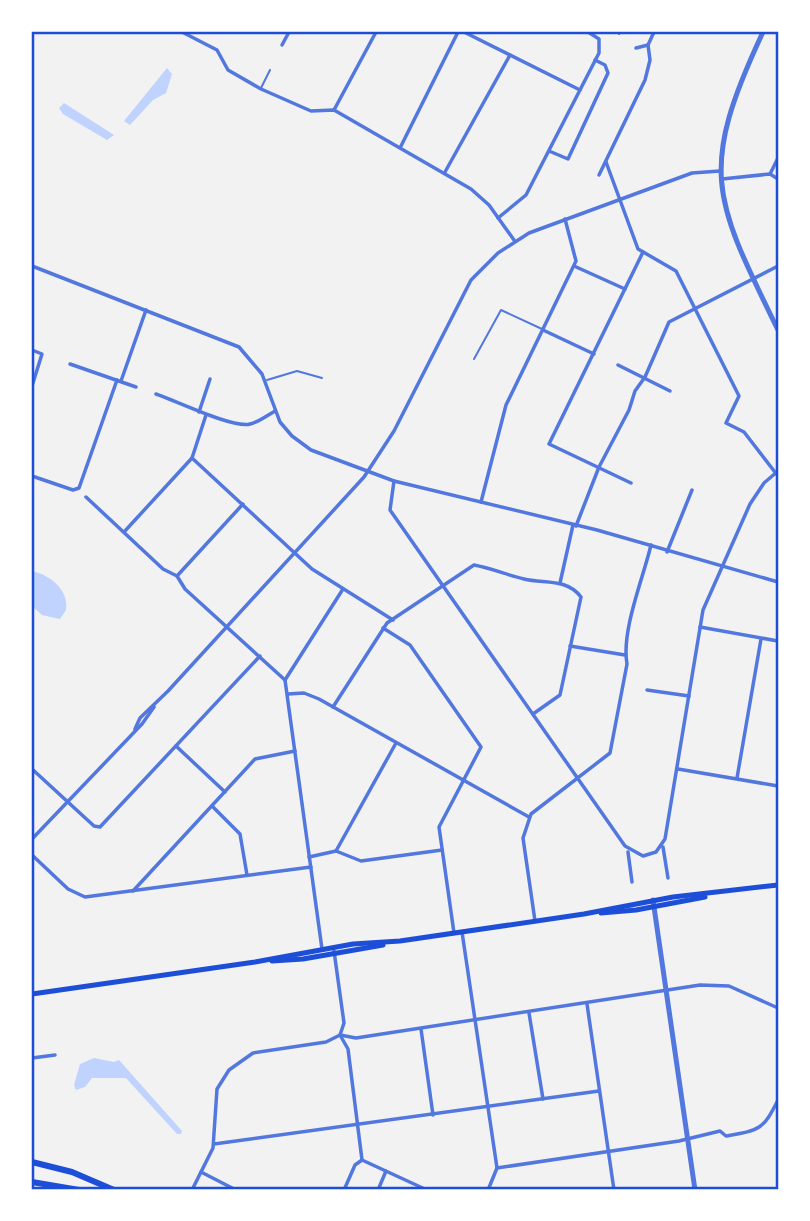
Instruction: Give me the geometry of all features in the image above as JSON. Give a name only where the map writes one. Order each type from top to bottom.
[{"type":"main road","points":[[584,914],[653,900],[779,885]]},
{"type":"main road","points":[[255,962],[323,956],[400,941],[584,914],[654,908],[722,893]]},
{"type":"main road","points":[[32,995],[255,962],[333,947],[400,941]]},
{"type":"main road","points":[[32,1162],[72,1172],[114,1189]]},
{"type":"main road","points":[[32,1182],[79,1189]]},
{"type":"street","points":[[182,32],[217,50],[228,70],[261,89],[311,111],[334,110],[445,172],[477,193],[514,240]]},
{"type":"street","points":[[282,45],[289,32]]},
{"type":"street","points":[[334,110],[376,32]]},
{"type":"street","points":[[401,146],[458,32]]},
{"type":"street","points":[[464,32],[580,90]]},
{"type":"street","points":[[498,218],[526,195],[595,60],[601,47],[599,38],[588,32]]},
{"type":"street","points":[[599,175],[645,80],[650,60],[648,45],[654,32]]},
{"type":"street","points":[[763,32],[731,103],[722,140],[720,179],[727,219],[779,330]]},
{"type":"street","points":[[636,48],[648,45]]},
{"type":"street","points":[[445,172],[510,55]]},
{"type":"street","points":[[549,150],[568,159],[608,68],[595,60]]},
{"type":"street","points":[[769,174],[779,158]]},
{"type":"street","points":[[606,162],[638,248],[673,267],[739,396],[726,423],[744,432],[778,473],[753,498],[703,610],[663,845],[668,878]]},
{"type":"street","points":[[32,839],[369,471],[467,287],[487,262],[514,240],[565,219],[692,173],[720,171]]},
{"type":"street","points":[[720,179],[769,174],[779,179]]},
{"type":"street","points":[[481,503],[506,405],[574,266],[576,253],[565,219]]},
{"type":"street","points":[[631,483],[549,444],[643,252]]},
{"type":"street","points":[[32,266],[239,347],[258,368],[275,411],[286,429],[304,446],[394,481],[652,545],[667,552],[779,582]]},
{"type":"street","points":[[574,266],[625,289]]},
{"type":"street","points":[[560,583],[575,526],[598,467],[629,410],[635,391],[645,377],[669,322],[779,266]]},
{"type":"street","points":[[32,476],[78,489],[146,310]]},
{"type":"street","points":[[542,330],[594,354]]},
{"type":"street","points":[[32,350],[43,354],[32,386]]},
{"type":"street","points":[[70,364],[136,387]]},
{"type":"street","points":[[618,365],[670,391]]},
{"type":"street","points":[[199,412],[210,379]]},
{"type":"street","points":[[156,394],[206,415],[215,415],[244,425],[275,411]]},
{"type":"street","points":[[124,532],[192,458],[206,415]]},
{"type":"street","points":[[192,458],[321,576],[393,620]]},
{"type":"street","points":[[394,481],[389,508],[628,850],[632,882]]},
{"type":"street","points":[[667,552],[692,490]]},
{"type":"street","points":[[86,497],[165,571],[177,576],[185,589],[285,680],[323,956]]},
{"type":"street","points":[[177,576],[243,504]]},
{"type":"street","points":[[535,921],[523,838],[529,817],[610,753],[627,664],[625,655],[633,608],[652,545]]},
{"type":"street","points":[[333,707],[383,628],[474,565],[534,581],[560,583],[575,589],[581,597],[561,695],[533,714]]},
{"type":"street","points":[[285,680],[343,589]]},
{"type":"street","points":[[700,627],[779,641]]},
{"type":"street","points":[[383,628],[410,645],[480,744],[480,750],[441,822],[442,850],[454,933]]},
{"type":"street","points":[[737,778],[761,639]]},
{"type":"street","points":[[570,646],[625,655]]},
{"type":"street","points":[[32,769],[99,828],[260,656]]},
{"type":"street","points":[[647,690],[689,696]]},
{"type":"street","points":[[288,694],[311,695],[529,817]]},
{"type":"street","points":[[336,851],[396,742]]},
{"type":"street","points":[[176,746],[225,792]]},
{"type":"street","points":[[133,891],[259,757],[295,751]]},
{"type":"street","points":[[677,769],[709,777],[737,778],[779,786]]},
{"type":"street","points":[[212,806],[240,834],[247,875]]},
{"type":"street","points":[[628,850],[647,856],[663,845]]},
{"type":"street","points":[[310,857],[336,851],[361,861],[442,850]]},
{"type":"street","points":[[32,855],[80,896],[92,897],[311,867]]},
{"type":"street","points":[[653,900],[695,1189]]},
{"type":"street","points":[[462,932],[497,1168],[488,1189]]},
{"type":"street","points":[[333,947],[344,1023],[340,1035],[348,1049],[362,1160]]},
{"type":"street","points":[[192,1189],[214,1144],[217,1089],[229,1070],[253,1053],[327,1042],[340,1035],[356,1038],[666,991],[724,985],[779,1008]]},
{"type":"street","points":[[587,1004],[614,1189]]},
{"type":"street","points":[[529,1013],[543,1099]]},
{"type":"street","points":[[421,1029],[433,1115]]},
{"type":"street","points":[[32,1058],[55,1055]]},
{"type":"street","points":[[214,1144],[599,1091]]},
{"type":"street","points":[[497,1168],[609,1152],[720,1131],[726,1136],[757,1130],[765,1125],[779,1100]]},
{"type":"street","points":[[773,1110],[779,1112]]},
{"type":"street","points":[[362,1160],[427,1189]]},
{"type":"street","points":[[344,1189],[355,1165],[362,1160]]},
{"type":"street","points":[[378,1189],[386,1171]]},
{"type":"street","points":[[201,1172],[236,1189]]},
{"type":"lane","points":[[261,89],[270,70]]},
{"type":"lane","points":[[474,359],[501,310],[542,330]]},
{"type":"lane","points":[[265,381],[297,370],[322,377]]},
{"type":"water","points":[[167,68],[172,74],[166,93],[153,100],[130,125],[124,121]]},
{"type":"water","points":[[64,103],[114,135],[107,140],[63,114],[59,108]]},
{"type":"water","points":[[32,571],[45,576],[61,590],[66,610],[60,619],[42,615],[32,606]]},
{"type":"water","points":[[94,1058],[114,1062],[119,1060],[182,1131],[181,1134],[177,1134],[126,1078],[92,1078],[85,1087],[76,1090],[74,1085],[80,1064]]}]
